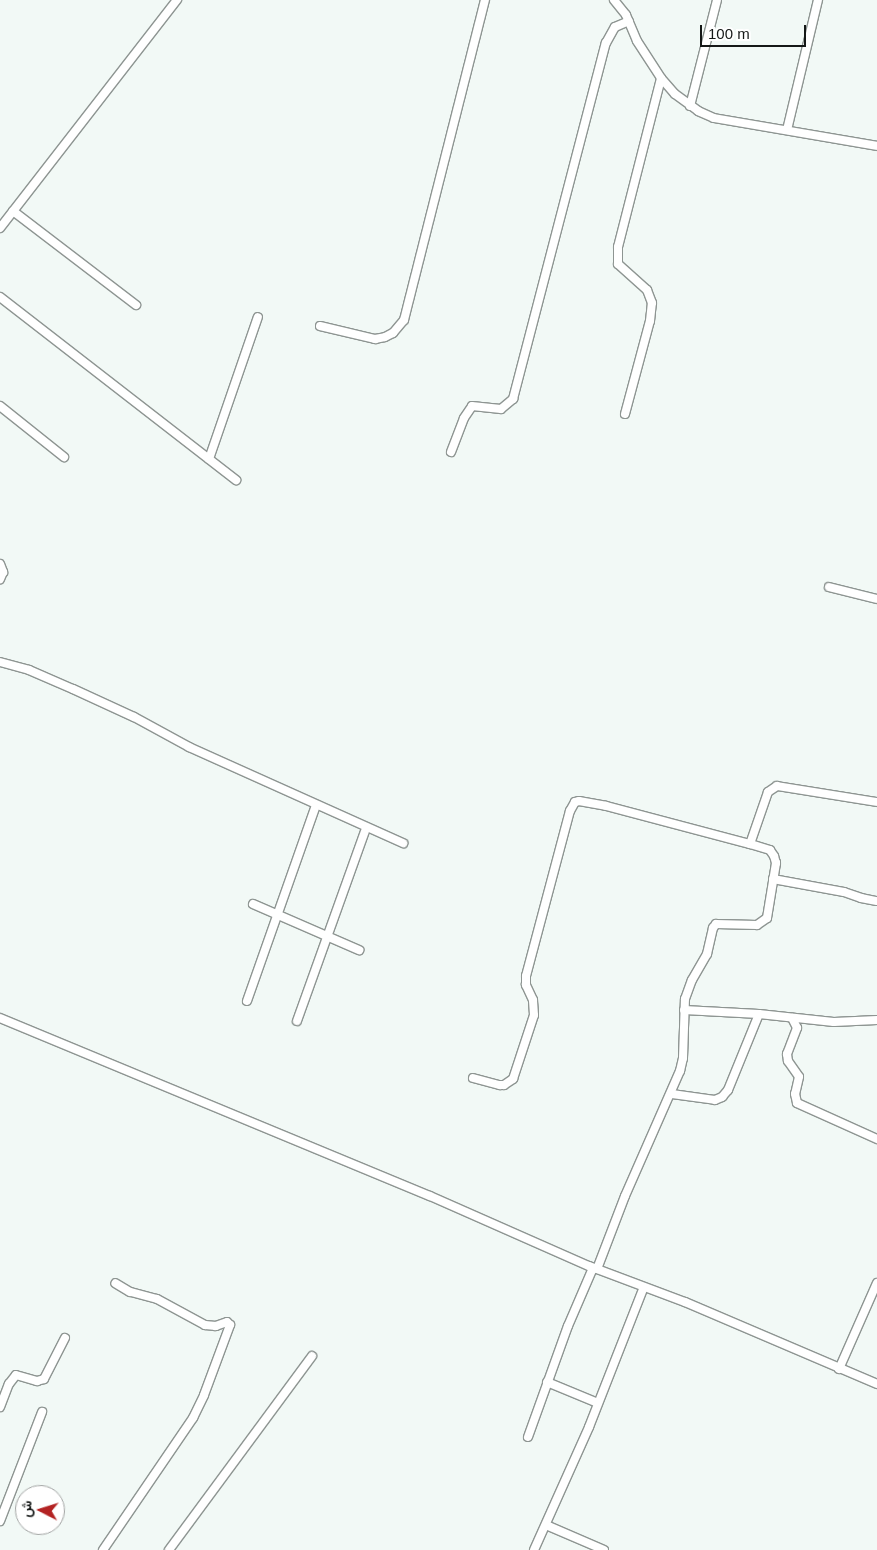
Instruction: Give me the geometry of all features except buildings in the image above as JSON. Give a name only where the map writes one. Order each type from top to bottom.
[{"type":"street","points":[[0,228],[177,0]]},
{"type":"street","points":[[320,326],[376,339],[393,333],[404,320],[485,0]]},
{"type":"street","points":[[614,0],[629,20],[638,41],[661,78],[690,106],[714,118],[877,146]]},
{"type":"street","points":[[690,106],[717,0]]},
{"type":"street","points":[[786,130],[818,0]]},
{"type":"street","points":[[451,452],[464,418],[472,406],[501,409],[512,398],[606,43],[612,30],[629,20]]},
{"type":"street","points":[[625,414],[650,321],[652,303],[648,290],[618,264],[618,247],[661,78]]},
{"type":"street","points":[[14,211],[136,305]]},
{"type":"street","points":[[0,297],[236,480]]},
{"type":"street","points":[[208,459],[258,317]]},
{"type":"street","points":[[0,406],[64,456]]},
{"type":"street","points":[[0,564],[2,572],[0,579]]},
{"type":"street","points":[[829,587],[877,599]]},
{"type":"street","points":[[0,662],[29,670],[73,689],[134,717],[189,747],[403,843]]},
{"type":"street","points":[[750,844],[768,792],[776,786],[877,802]]},
{"type":"street","points":[[473,1078],[504,1085],[513,1079],[534,1015],[534,1000],[526,985],[526,976],[570,811],[575,802],[579,801],[606,806],[770,850],[774,856],[773,879],[767,918],[763,923],[714,926],[707,954],[687,990],[684,1010],[684,1058],[672,1094],[625,1196],[547,1382],[528,1437]]},
{"type":"street","points":[[247,1002],[316,805]]},
{"type":"street","points":[[297,1022],[366,828]]},
{"type":"street","points":[[773,879],[844,892],[877,901]]},
{"type":"street","points":[[254,904],[359,950]]},
{"type":"street","points":[[684,1010],[759,1014],[834,1022],[877,1020]]},
{"type":"street","points":[[672,1094],[715,1100],[722,1097],[728,1090],[759,1014]]},
{"type":"street","points":[[0,1018],[430,1196],[595,1269],[644,1287],[877,1384]]},
{"type":"street","points":[[792,1018],[797,1028],[787,1054],[788,1061],[799,1077],[795,1094],[796,1103],[877,1139]]},
{"type":"street","points":[[103,1550],[193,1418],[204,1395],[230,1325],[227,1322],[216,1326],[205,1324],[157,1299],[130,1292],[114,1283]]},
{"type":"street","points":[[839,1368],[877,1283]]},
{"type":"street","points":[[534,1550],[598,1403],[644,1287]]},
{"type":"street","points":[[0,1407],[8,1384],[16,1375],[37,1381],[44,1378],[65,1338]]},
{"type":"street","points":[[169,1550],[312,1356]]},
{"type":"street","points":[[547,1382],[598,1403]]},
{"type":"street","points":[[0,1521],[42,1412]]},
{"type":"street","points":[[546,1525],[594,1548],[604,1550]]}]
